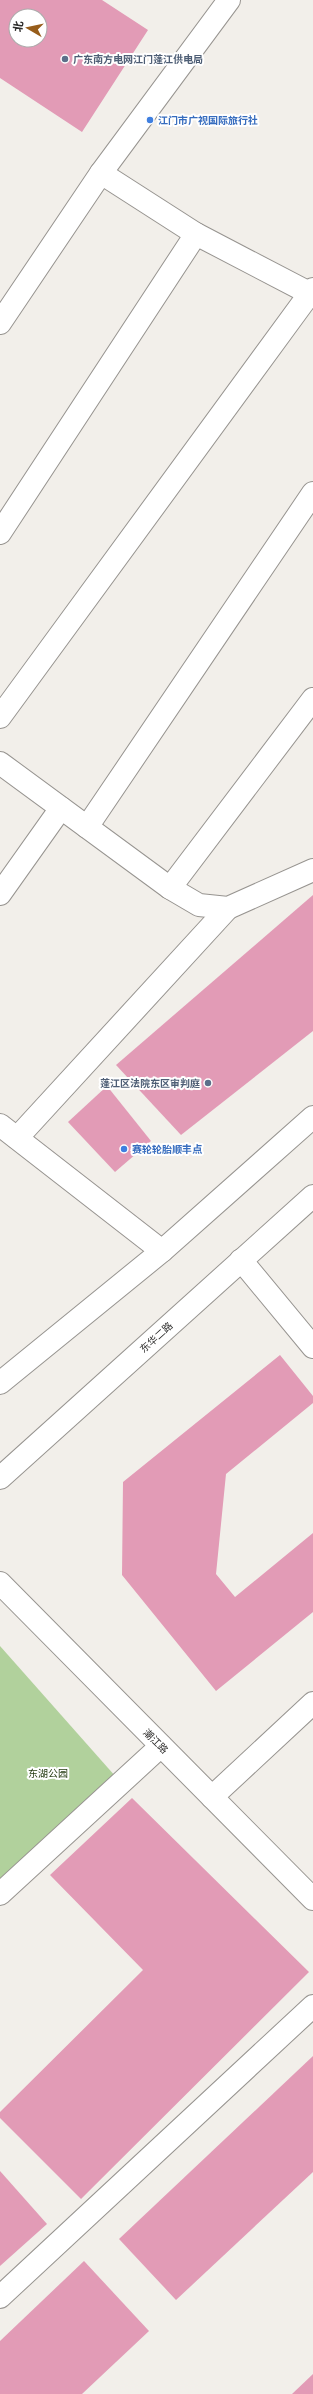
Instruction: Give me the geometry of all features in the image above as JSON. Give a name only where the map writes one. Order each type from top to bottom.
[{"type":"street","points":[[0,323],[101,173],[229,0]]},
{"type":"street","points":[[0,717],[312,293],[196,234],[101,173]]},
{"type":"street","points":[[0,533],[196,234]]},
{"type":"street","points":[[87,827],[313,493]]},
{"type":"street","points":[[170,888],[313,699]]},
{"type":"street","points":[[0,763],[170,888],[199,905],[228,908]]},
{"type":"street","points":[[0,894],[62,808]]},
{"type":"street","points":[[162,1251],[9,1132],[228,908],[313,870]]},
{"type":"street","points":[[0,1383],[162,1251],[313,1117]]},
{"type":"street","name":"东华二路","points":[[0,1478],[313,1196]]},
{"type":"street","points":[[241,1260],[313,1348]]},
{"type":"street","name":"潮江路","points":[[0,1583],[313,1898]]},
{"type":"street","points":[[212,1797],[313,1703]]},
{"type":"street","points":[[0,1894],[161,1746]]},
{"type":"street","points":[[0,2297],[313,2006]]},
{"type":"green space","name":"东湖公园","points":[[0,1646],[116,1777],[0,1880]]},
{"type":"building","name":"广东南方电网江门蓬江供电局","points":[[0,0],[102,0],[148,30],[82,132],[0,78]]},
{"type":"building","points":[[313,895],[313,1031],[181,1135],[116,1065]]},
{"type":"building","points":[[107,1086],[151,1141],[115,1172],[68,1122]]},
{"type":"building","points":[[280,1355],[313,1396],[313,1403],[226,1474],[216,1574],[235,1597],[313,1533],[313,1612],[216,1691],[122,1575],[123,1482]]},
{"type":"building","points":[[132,1798],[309,1972],[81,2199],[0,2118],[0,2112],[143,1970],[50,1875]]},
{"type":"building","points":[[313,2056],[313,2172],[176,2300],[119,2239]]},
{"type":"building","points":[[0,2171],[47,2224],[0,2266]]},
{"type":"building","points":[[84,2261],[149,2331],[82,2394],[0,2394],[0,2341]]},
{"type":"building","points":[[313,2374],[313,2394],[292,2394]]},
{"type":"place","name":"广东南方电网江门蓬江供电局","points":[[65,59]]},
{"type":"place","name":"江门市广视国际旅行社","points":[[150,120]]},
{"type":"place","name":"蓬江区法院东区审判庭","points":[[208,1083]]},
{"type":"place","name":"赛轮轮胎顺丰点","points":[[124,1149]]}]
